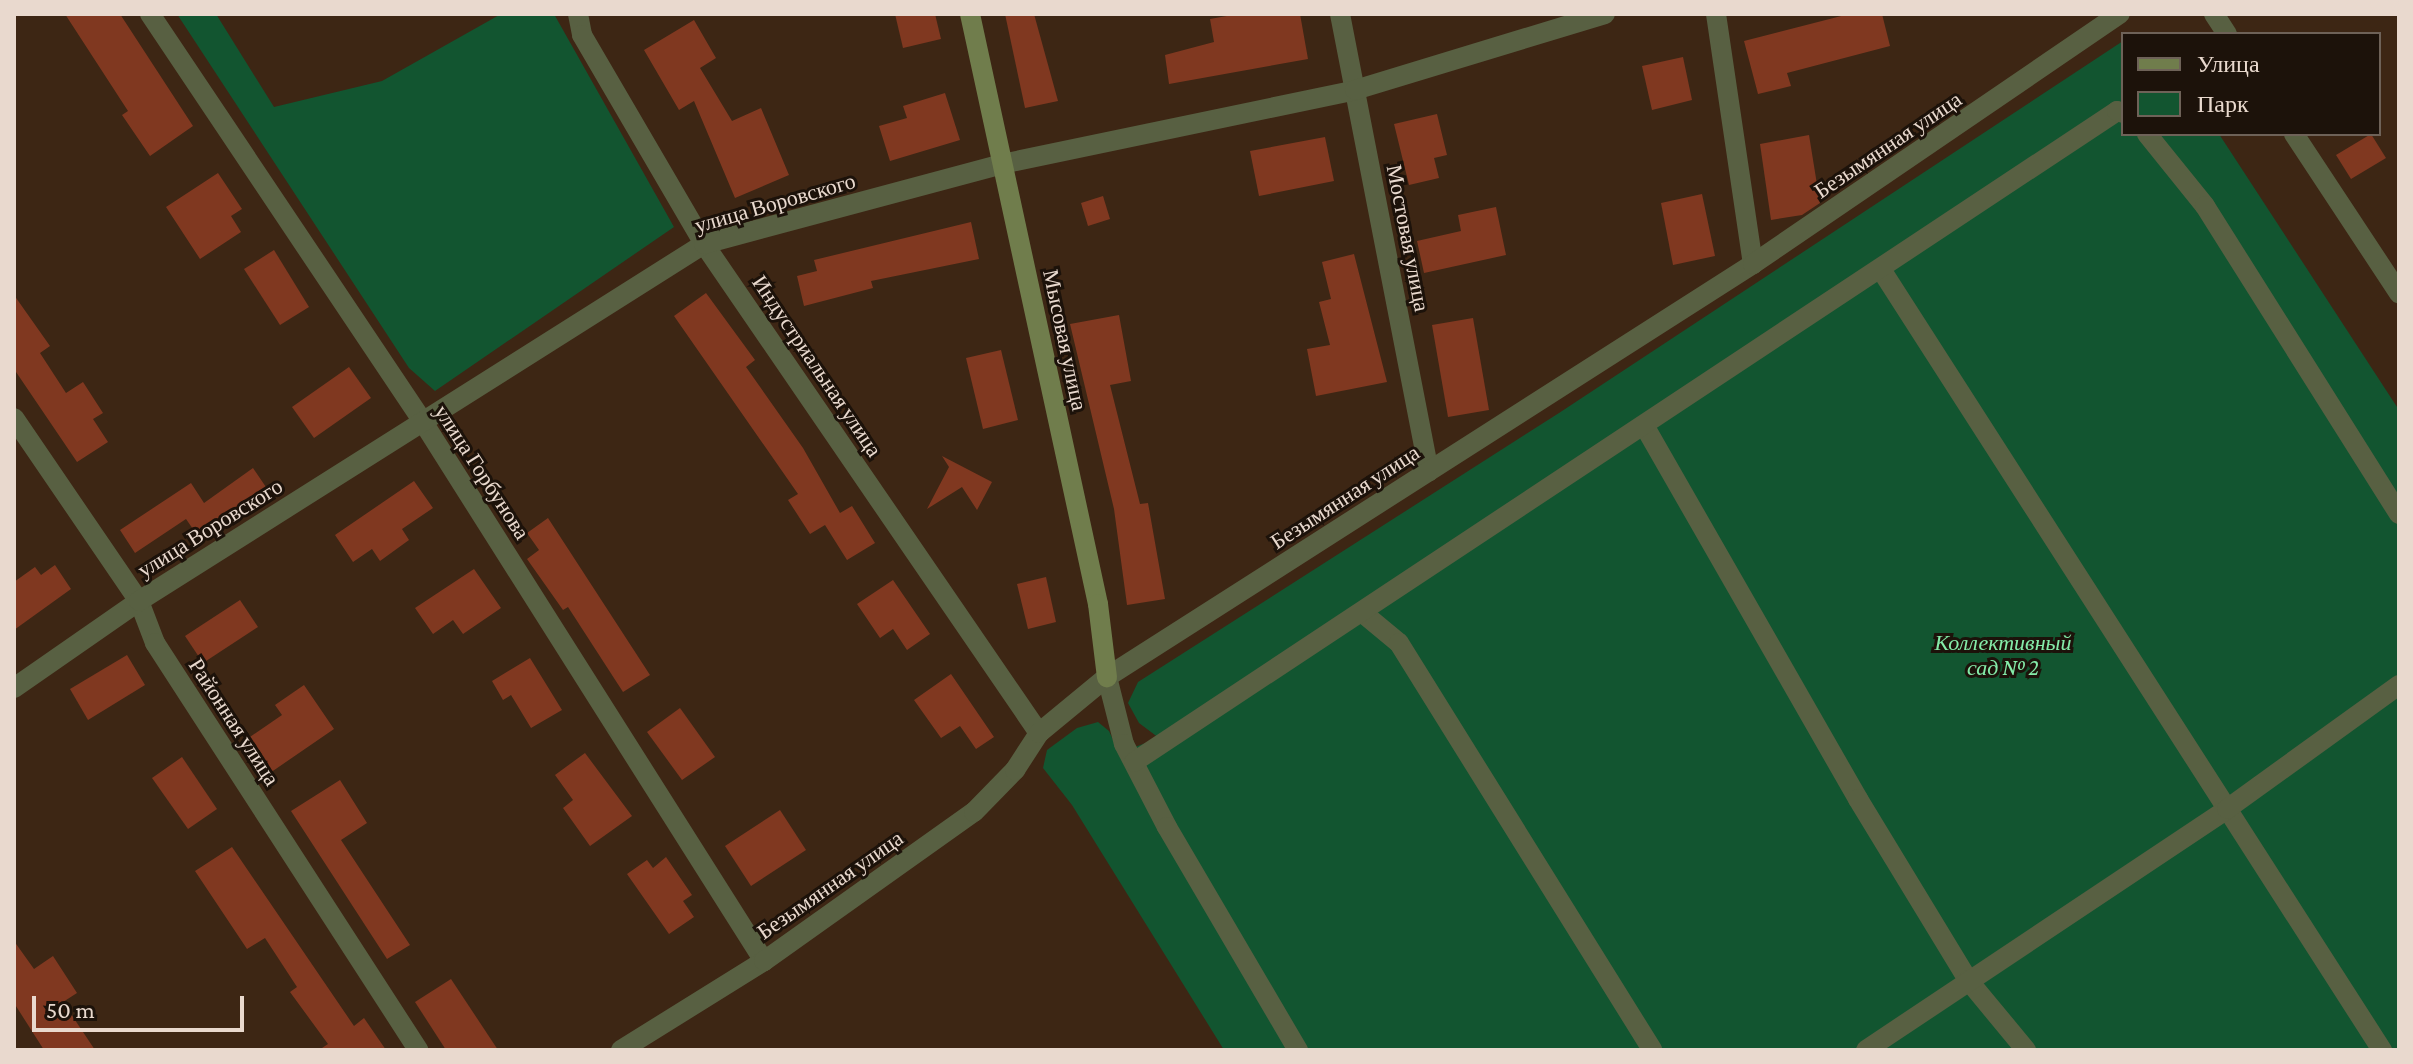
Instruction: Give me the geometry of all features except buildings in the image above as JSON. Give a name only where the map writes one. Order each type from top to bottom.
[{"type":"street","name":"улица Горбунова","points":[[150,14],[423,422],[764,961]]},
{"type":"street","name":"Индустриальная улица","points":[[578,14],[582,35],[704,244],[1039,733]]},
{"type":"street","name":"Мысовая улица","points":[[970,14],[1098,604],[1107,677]]},
{"type":"street","name":"Мостовая улица","points":[[1340,14],[1429,471]]},
{"type":"street","name":"улица Воровского","points":[[14,688],[139,601],[704,244],[1002,164],[1355,90],[1605,14]]},
{"type":"street","points":[[1716,14],[1753,264]]},
{"type":"street","name":"Безымянная улица","points":[[621,1050],[764,961],[974,812],[1015,770],[1039,733],[1107,677],[1753,264],[2120,14]]},
{"type":"street","points":[[2214,14],[2226,32]]},
{"type":"street","points":[[1134,762],[1364,614],[1882,271],[2117,111],[2121,112]]},
{"type":"street","points":[[2149,136],[2205,206],[2399,514]]},
{"type":"street","points":[[2295,136],[2399,293]]},
{"type":"street","points":[[1882,271],[2382,1050]]},
{"type":"street","name":"Районная улица","points":[[14,418],[139,601],[155,643],[418,1050]]},
{"type":"street","points":[[1645,427],[1858,799],[1968,980],[2026,1050]]},
{"type":"street","points":[[1364,614],[1399,643],[1652,1050]]},
{"type":"street","points":[[1107,677],[1134,762],[1298,1050]]},
{"type":"street","points":[[1866,1050],[2227,809],[2399,685]]},
{"type":"green space","points":[[177,14],[216,14],[274,107],[382,81],[501,14],[554,14],[674,227],[435,391],[409,368]]},
{"type":"green space","name":"Коллективный сад № 2","points":[[2121,42],[2121,136],[2220,136],[2399,410],[2399,1050],[1224,1050],[1072,805],[1043,768],[1047,750],[1077,728],[1098,722],[1109,731],[1119,753],[1159,738],[1139,723],[1128,703],[1138,682],[1559,413]]}]
